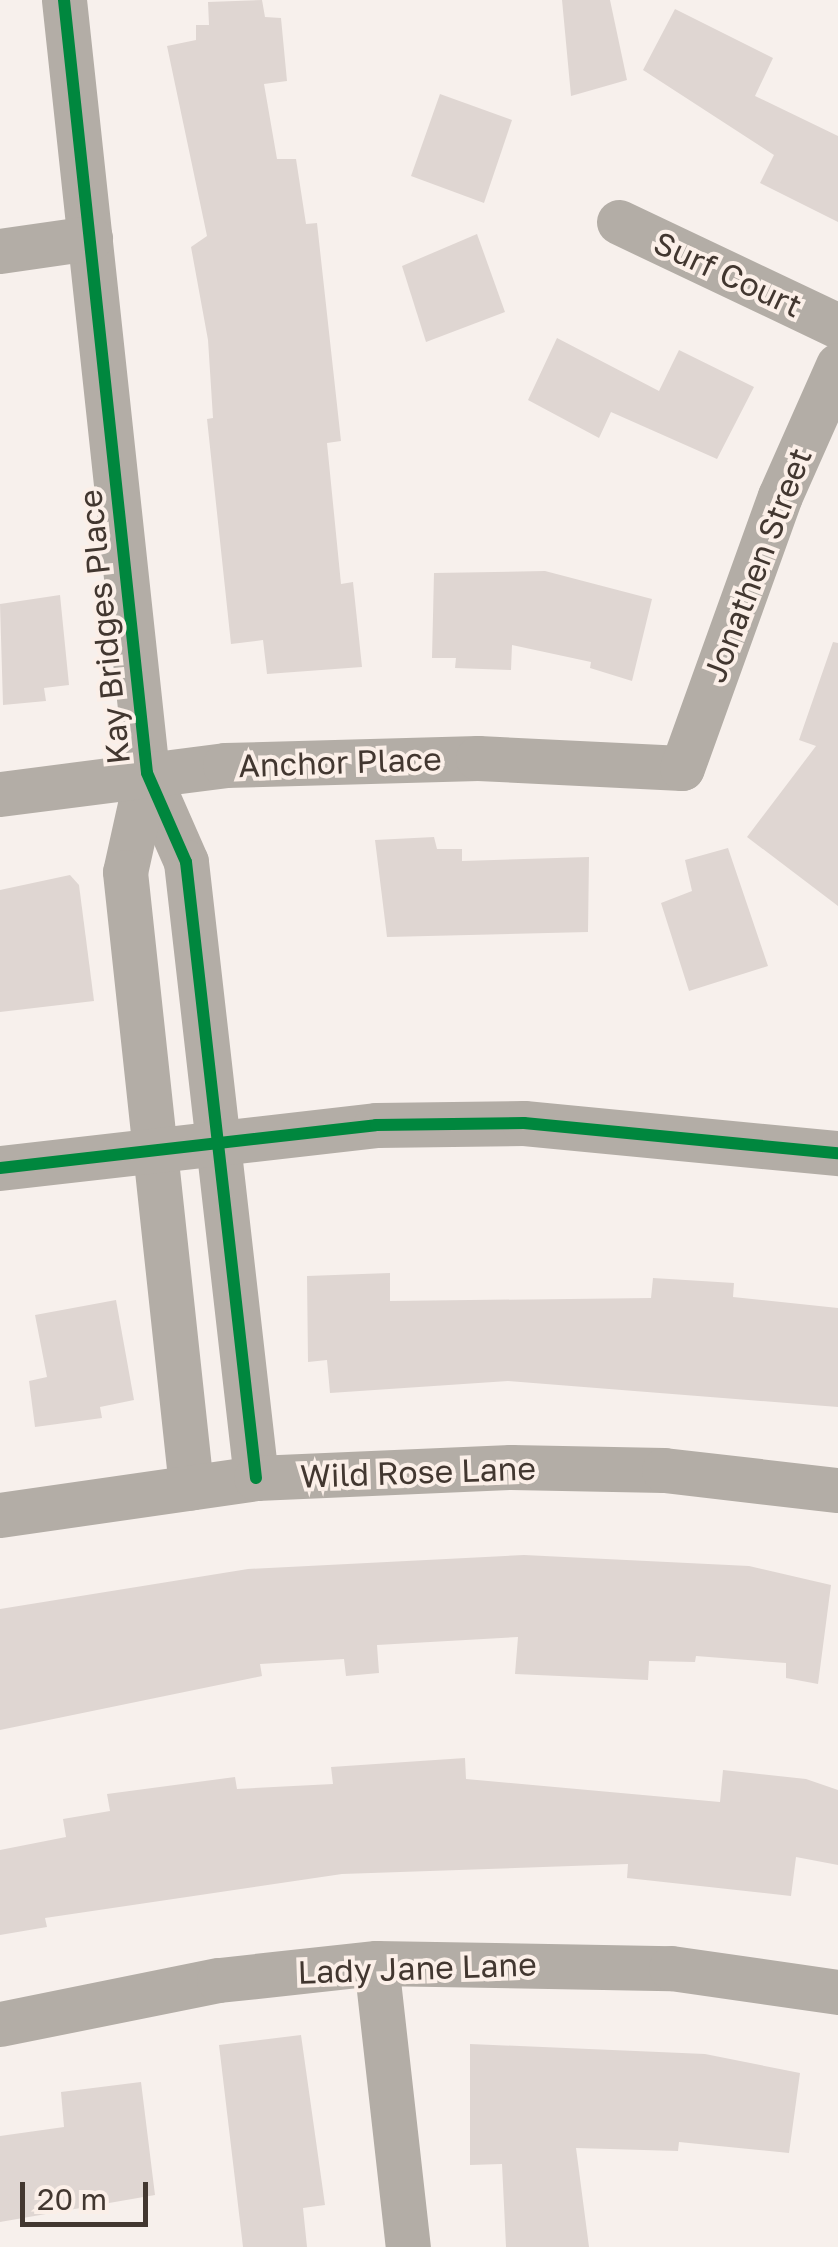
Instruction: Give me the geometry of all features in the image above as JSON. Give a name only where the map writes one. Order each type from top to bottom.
[{"type":"street","name":"Kay Bridges Place","points":[[64,0],[148,773],[186,862],[256,1478]]},
{"type":"street","name":"Surf Court","points":[[619,222],[838,326]]},
{"type":"street","points":[[0,251],[90,238]]},
{"type":"street","name":"Jonathen Street","points":[[682,768],[773,514],[838,365]]},
{"type":"street","name":"Anchor Place","points":[[0,794],[148,773],[478,758],[682,768]]},
{"type":"street","name":"Kay Bridges Place","points":[[148,773],[125,872],[191,1487]]},
{"type":"street","points":[[0,1168],[219,1138],[524,1123],[838,1153]]},
{"type":"street","name":"Wild Rose Lane","points":[[0,1516],[256,1478],[511,1466],[664,1470],[838,1490]]},
{"type":"street","points":[[376,1964],[408,2247]]},
{"type":"street","name":"Lady Jane Lane","points":[[0,2024],[219,1980],[376,1964],[671,1968],[838,1992]]},
{"type":"building","points":[[262,0],[265,17],[281,18],[287,81],[264,84],[277,159],[296,159],[306,224],[317,223],[341,441],[327,443],[341,584],[353,582],[362,667],[267,674],[263,640],[231,644],[207,419],[213,418],[208,340],[191,247],[207,236],[167,46],[196,40],[196,25],[209,25],[208,2]]},
{"type":"building","points":[[562,0],[610,0],[627,80],[571,96]]},
{"type":"building","points":[[675,9],[773,58],[755,96],[838,136],[838,222],[760,183],[774,155],[643,70]]},
{"type":"building","points":[[440,94],[512,120],[484,203],[411,176]]},
{"type":"building","points":[[477,234],[505,312],[426,342],[402,266]]},
{"type":"building","points":[[557,338],[659,391],[679,350],[754,387],[717,459],[611,412],[599,438],[528,400]]},
{"type":"building","points":[[545,571],[652,599],[632,681],[590,668],[591,662],[512,645],[511,670],[455,668],[456,658],[432,658],[434,573]]},
{"type":"building","points":[[60,595],[69,685],[44,688],[46,701],[3,705],[0,604]]},
{"type":"building","points":[[833,642],[838,643],[838,906],[747,837],[816,746],[799,740]]},
{"type":"building","points":[[434,837],[437,849],[462,849],[462,861],[589,857],[588,932],[387,937],[375,840]]},
{"type":"building","points":[[728,848],[768,966],[689,991],[661,903],[692,891],[685,860]]},
{"type":"building","points":[[70,875],[79,885],[94,1001],[0,1012],[0,890]]},
{"type":"building","points":[[390,1273],[390,1301],[651,1298],[653,1278],[734,1283],[733,1297],[838,1308],[838,1407],[508,1381],[330,1393],[327,1360],[308,1362],[307,1276]]},
{"type":"building","points":[[116,1300],[134,1400],[100,1407],[102,1418],[35,1427],[29,1381],[47,1377],[35,1315]]},
{"type":"building","points":[[524,1555],[749,1566],[831,1585],[818,1684],[786,1678],[786,1663],[696,1656],[695,1662],[649,1661],[648,1680],[515,1674],[518,1637],[377,1645],[379,1673],[346,1676],[344,1659],[260,1664],[262,1676],[0,1730],[0,1609],[248,1569]]},
{"type":"building","points":[[465,1758],[466,1779],[720,1802],[723,1770],[806,1779],[838,1790],[838,1865],[796,1857],[791,1896],[627,1878],[628,1864],[342,1874],[45,1918],[47,1927],[0,1935],[0,1850],[66,1837],[63,1819],[110,1811],[107,1794],[235,1777],[237,1789],[333,1784],[331,1767]]},
{"type":"building","points":[[301,2035],[325,2205],[303,2208],[307,2247],[243,2247],[219,2045]]},
{"type":"building","points":[[470,2044],[705,2054],[800,2073],[789,2153],[679,2142],[678,2151],[576,2148],[589,2247],[506,2247],[502,2164],[470,2165]]},
{"type":"building","points":[[141,2082],[155,2195],[0,2222],[0,2136],[64,2127],[61,2092]]},
{"type":"cycle path","points":[[64,0],[147,773],[186,862],[256,1478]]},
{"type":"cycle path","points":[[0,1168],[376,1125],[524,1123],[838,1153]]}]
